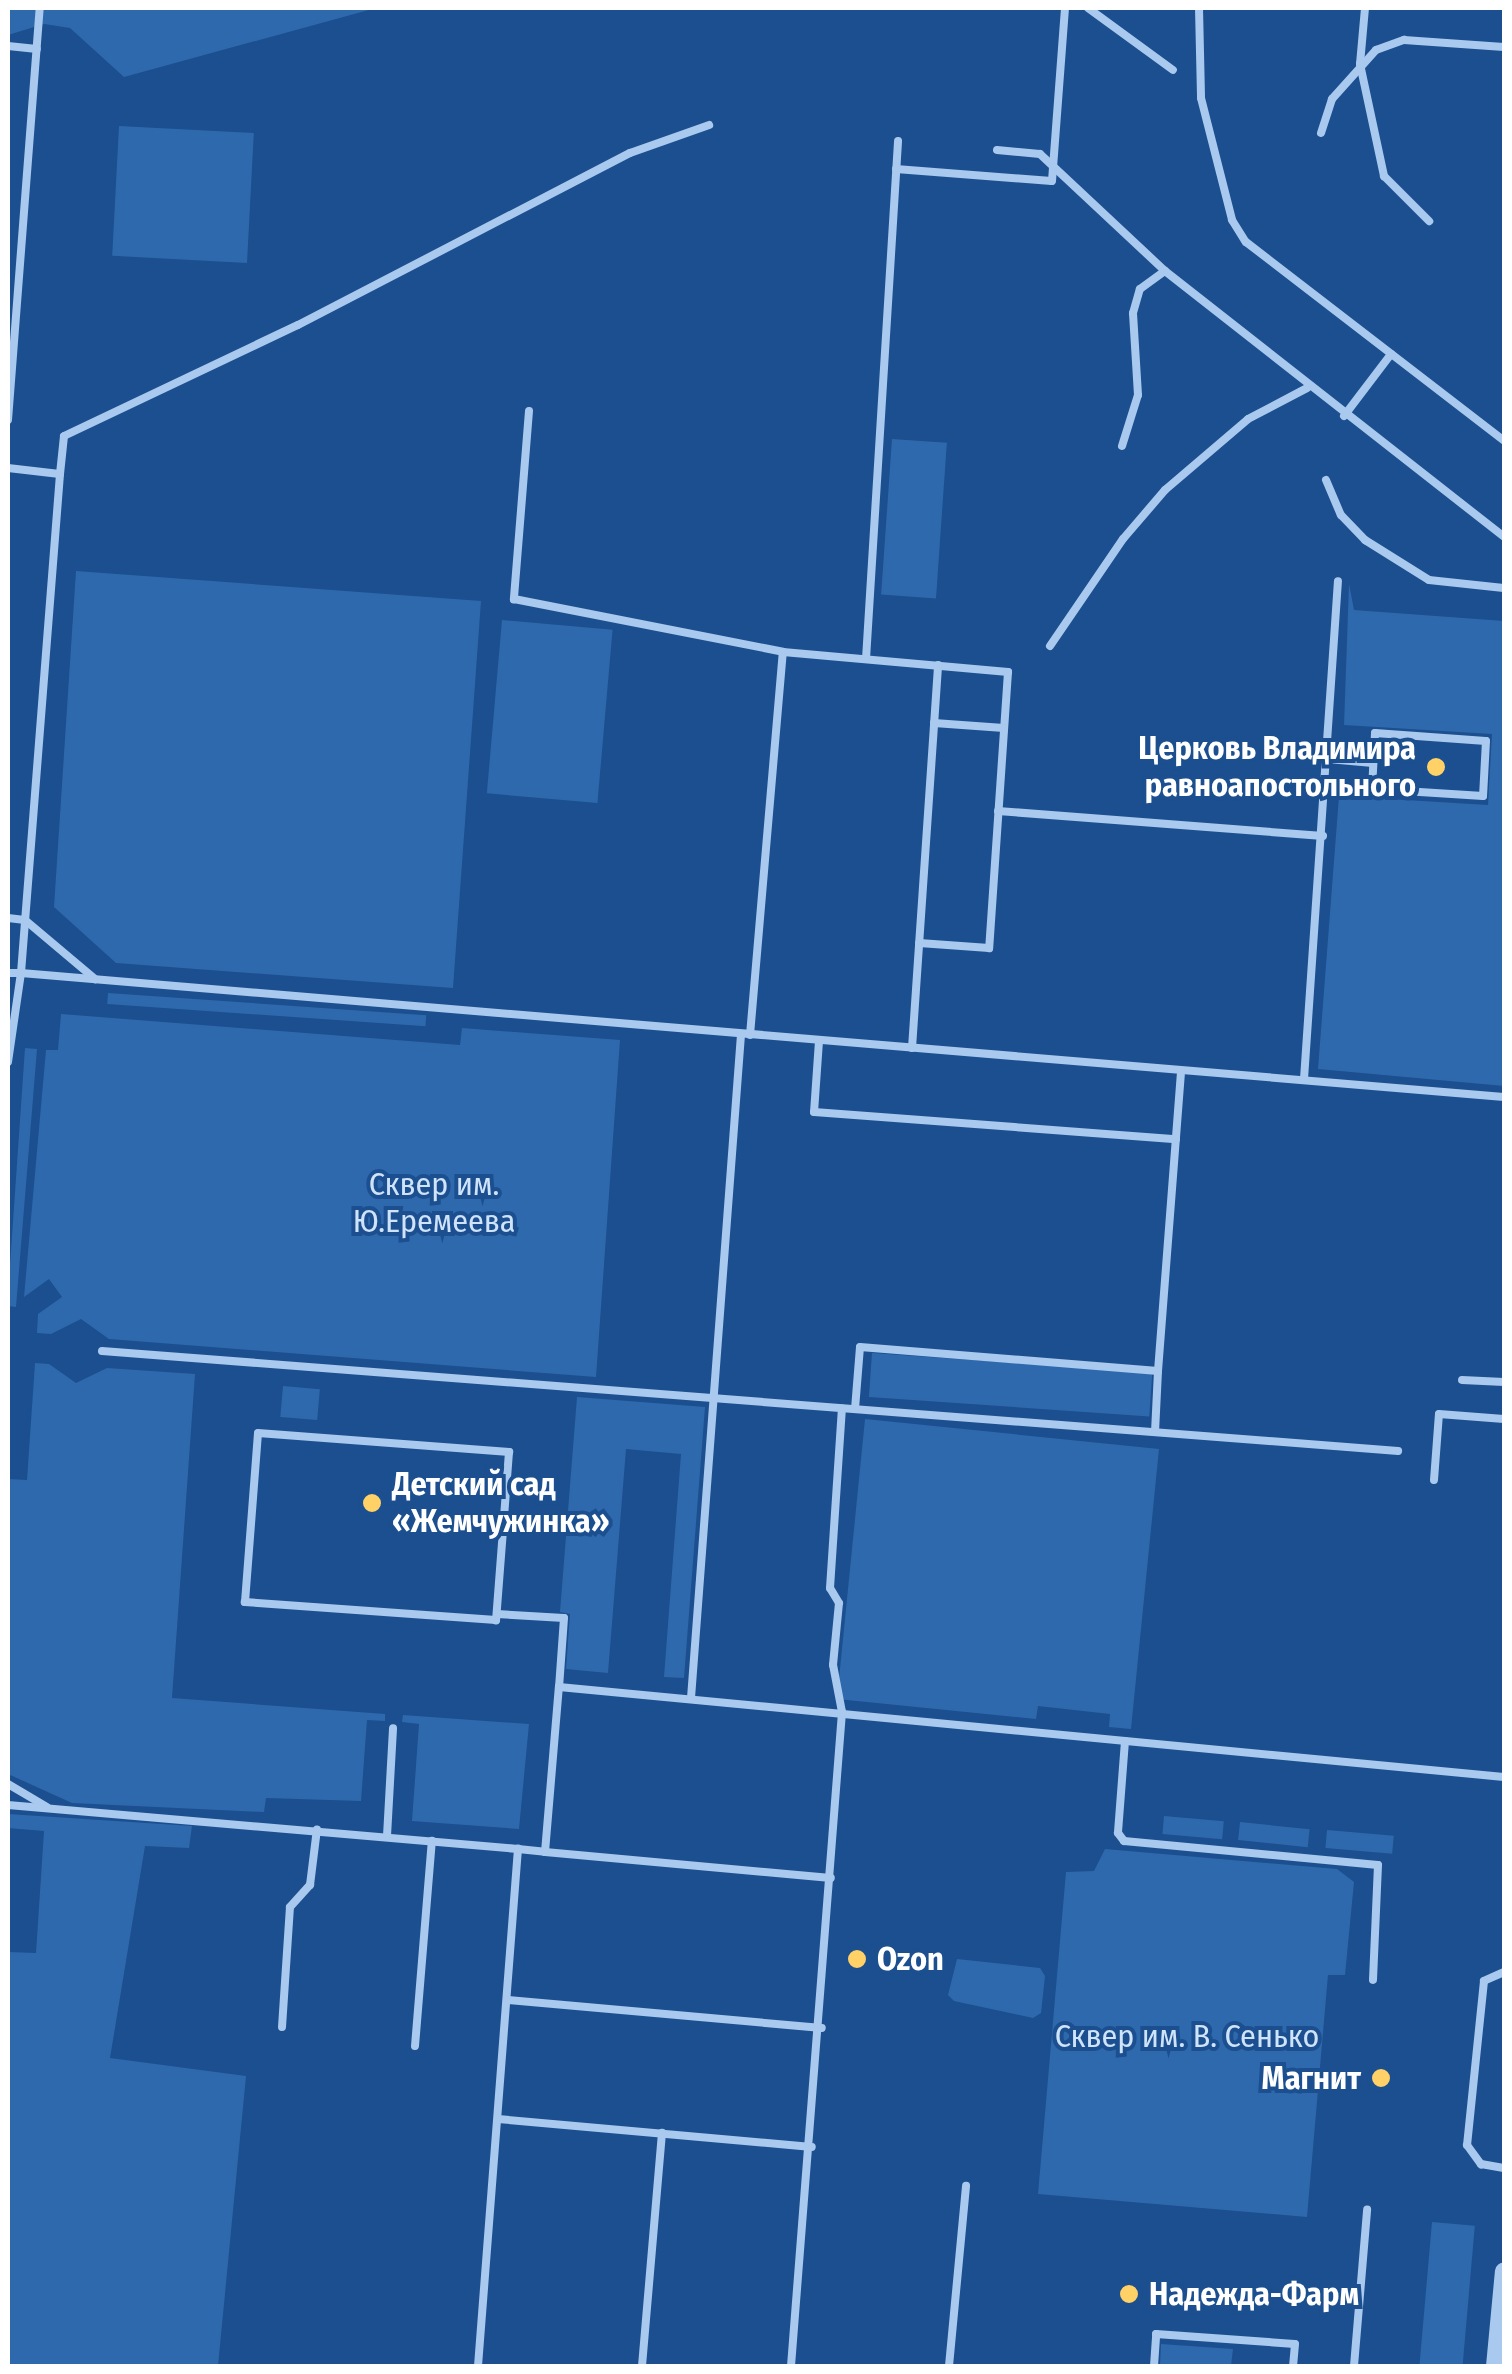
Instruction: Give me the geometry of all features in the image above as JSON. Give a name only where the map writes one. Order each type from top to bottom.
[{"type":"street","points":[[1496,2366],[1504,2270]]},
{"type":"lane","points":[[8,420],[40,8]]},
{"type":"lane","points":[[896,170],[1052,180],[1065,8]]},
{"type":"lane","points":[[1088,8],[1173,70]]},
{"type":"lane","points":[[1199,8],[1201,98],[1232,220],[1246,242],[1504,442]]},
{"type":"lane","points":[[1365,8],[1360,64],[1384,176],[1430,221]]},
{"type":"lane","points":[[1321,133],[1332,99],[1360,64],[1404,40],[1504,47]]},
{"type":"lane","points":[[8,46],[37,49]]},
{"type":"lane","points":[[8,1062],[25,920],[64,436],[298,325],[630,153],[709,125]]},
{"type":"lane","points":[[866,659],[898,141]]},
{"type":"lane","points":[[996,150],[1040,154],[1164,272],[1307,388],[1504,537]]},
{"type":"lane","points":[[1122,446],[1138,395],[1132,313],[1140,289],[1164,272]]},
{"type":"lane","points":[[1344,416],[1391,354]]},
{"type":"lane","points":[[1050,646],[1122,539],[1165,490],[1248,419],[1307,388]]},
{"type":"lane","points":[[529,411],[514,599],[783,652],[1008,672],[989,948],[919,944]]},
{"type":"lane","points":[[8,468],[60,474]]},
{"type":"lane","points":[[1326,480],[1340,516],[1365,540],[1429,580],[1504,588]]},
{"type":"lane","points":[[1304,1079],[1338,581]]},
{"type":"lane","points":[[691,1698],[714,1397],[783,652]]},
{"type":"lane","points":[[912,1048],[938,665]]},
{"type":"lane","points":[[934,724],[1004,728]]},
{"type":"lane","points":[[1375,734],[1486,740],[1483,796],[1372,789],[1374,763],[1375,734]]},
{"type":"lane","points":[[1328,760],[1374,763]]},
{"type":"lane","points":[[998,811],[1323,836]]},
{"type":"lane","points":[[8,918],[25,920],[95,980]]},
{"type":"lane","points":[[8,973],[1504,1096]]},
{"type":"lane","points":[[819,1040],[814,1112],[1176,1139]]},
{"type":"lane","points":[[1154,1432],[1181,1071]]},
{"type":"lane","points":[[855,1409],[860,1347],[1158,1371]]},
{"type":"lane","points":[[102,1351],[1398,1451]]},
{"type":"lane","points":[[1462,1380],[1504,1382]]},
{"type":"lane","points":[[791,2366],[822,2028],[842,1712],[833,1665],[839,1602],[830,1588],[842,1408]]},
{"type":"lane","points":[[1434,1480],[1440,1414],[1504,1419]]},
{"type":"lane","points":[[258,1432],[509,1452],[497,1614],[496,1620],[245,1602],[258,1432]]},
{"type":"lane","points":[[497,1614],[564,1618],[545,1852]]},
{"type":"lane","points":[[559,1687],[1504,1777]]},
{"type":"lane","points":[[387,1836],[394,1728]]},
{"type":"lane","points":[[1125,1741],[1118,1833],[1124,1841],[1378,1865],[1373,1980]]},
{"type":"lane","points":[[8,1784],[49,1808]]},
{"type":"lane","points":[[8,1806],[317,1828],[831,1878]]},
{"type":"lane","points":[[282,2027],[290,1907],[310,1886],[317,1828]]},
{"type":"lane","points":[[414,2046],[432,1841]]},
{"type":"lane","points":[[478,2366],[518,1849]]},
{"type":"lane","points":[[1504,1972],[1484,1981],[1466,2145],[1481,2164],[1504,2168]]},
{"type":"lane","points":[[508,2000],[822,2028]]},
{"type":"lane","points":[[498,2119],[812,2147]]},
{"type":"lane","points":[[642,2366],[662,2134]]},
{"type":"lane","points":[[949,2366],[966,2186]]},
{"type":"lane","points":[[1354,2366],[1367,2210]]},
{"type":"lane","points":[[1154,2366],[1156,2334],[1295,2344],[1294,2366]]},
{"type":"green space","points":[[8,8],[376,8],[124,77],[70,28],[44,24],[8,35]]},
{"type":"green space","points":[[119,126],[254,133],[247,263],[112,256]]},
{"type":"green space","points":[[892,439],[947,443],[936,598],[881,595]]},
{"type":"green space","points":[[76,571],[481,601],[453,988],[116,963],[54,907]]},
{"type":"green space","points":[[1349,584],[1354,610],[1504,621],[1504,1086],[1318,1069],[1339,796],[1488,805],[1492,734],[1344,725]]},
{"type":"green space","points":[[502,620],[613,630],[597,803],[487,793]]},
{"type":"green space","points":[[108,993],[426,1015],[425,1026],[107,1004]]},
{"type":"green space","name":"Сквер им. Ю.Еремеева","points":[[61,1014],[460,1045],[462,1028],[620,1040],[596,1377],[109,1339],[81,1319],[51,1334],[37,1333],[38,1314],[62,1297],[49,1279],[24,1297],[46,1050],[58,1050]]},
{"type":"green space","points":[[25,1048],[37,1049],[16,1307],[8,1306],[8,1294]]},
{"type":"green space","points":[[872,1353],[1152,1373],[1149,1416],[869,1397]]},
{"type":"green space","points":[[35,1363],[49,1364],[76,1383],[107,1368],[195,1374],[172,1698],[385,1714],[385,1721],[367,1720],[361,1801],[266,1798],[264,1812],[72,1803],[8,1774],[8,1479],[27,1480]]},
{"type":"green space","points":[[283,1386],[320,1389],[317,1420],[280,1417]]},
{"type":"green space","points":[[577,1397],[705,1407],[684,1678],[664,1677],[681,1454],[626,1449],[608,1673],[566,1669],[570,1614],[560,1612]]},
{"type":"green space","points":[[865,1419],[1159,1449],[1131,1729],[1109,1727],[1110,1714],[1038,1706],[1036,1719],[837,1699]]},
{"type":"green space","points":[[403,1715],[529,1724],[519,1829],[412,1821],[419,1724],[402,1722]]},
{"type":"green space","points":[[8,1814],[192,1826],[189,1848],[145,1846],[110,2058],[246,2076],[218,2366],[8,2366],[8,1952],[36,1953],[44,1831],[8,1828]]},
{"type":"green space","points":[[1164,1816],[1224,1821],[1222,1839],[1162,1834]]},
{"type":"green space","points":[[1240,1822],[1310,1829],[1308,1847],[1238,1840]]},
{"type":"green space","points":[[1327,1830],[1394,1836],[1392,1854],[1325,1848]]},
{"type":"green space","name":"Сквер им. В. Сенько","points":[[1105,1849],[1337,1869],[1354,1882],[1345,1975],[1328,1975],[1307,2217],[1038,2194],[1066,1872],[1094,1871]]},
{"type":"green space","points":[[957,1959],[1040,1968],[1045,1976],[1041,2013],[1033,2018],[954,2001],[948,1995]]},
{"type":"green space","points":[[1432,2222],[1475,2226],[1463,2366],[1419,2366]]},
{"type":"green space","points":[[1161,2344],[1233,2349],[1231,2366],[1160,2366]]},
{"type":"place","name":"Церковь Владимира равноапостольного","points":[[1436,767]]},
{"type":"place","name":"Детский сад «Жемчужинка»","points":[[372,1503]]},
{"type":"place","name":"Ozon","points":[[857,1959]]},
{"type":"place","name":"Магнит","points":[[1381,2078]]},
{"type":"place","name":"Надежда-Фарм","points":[[1129,2294]]}]
